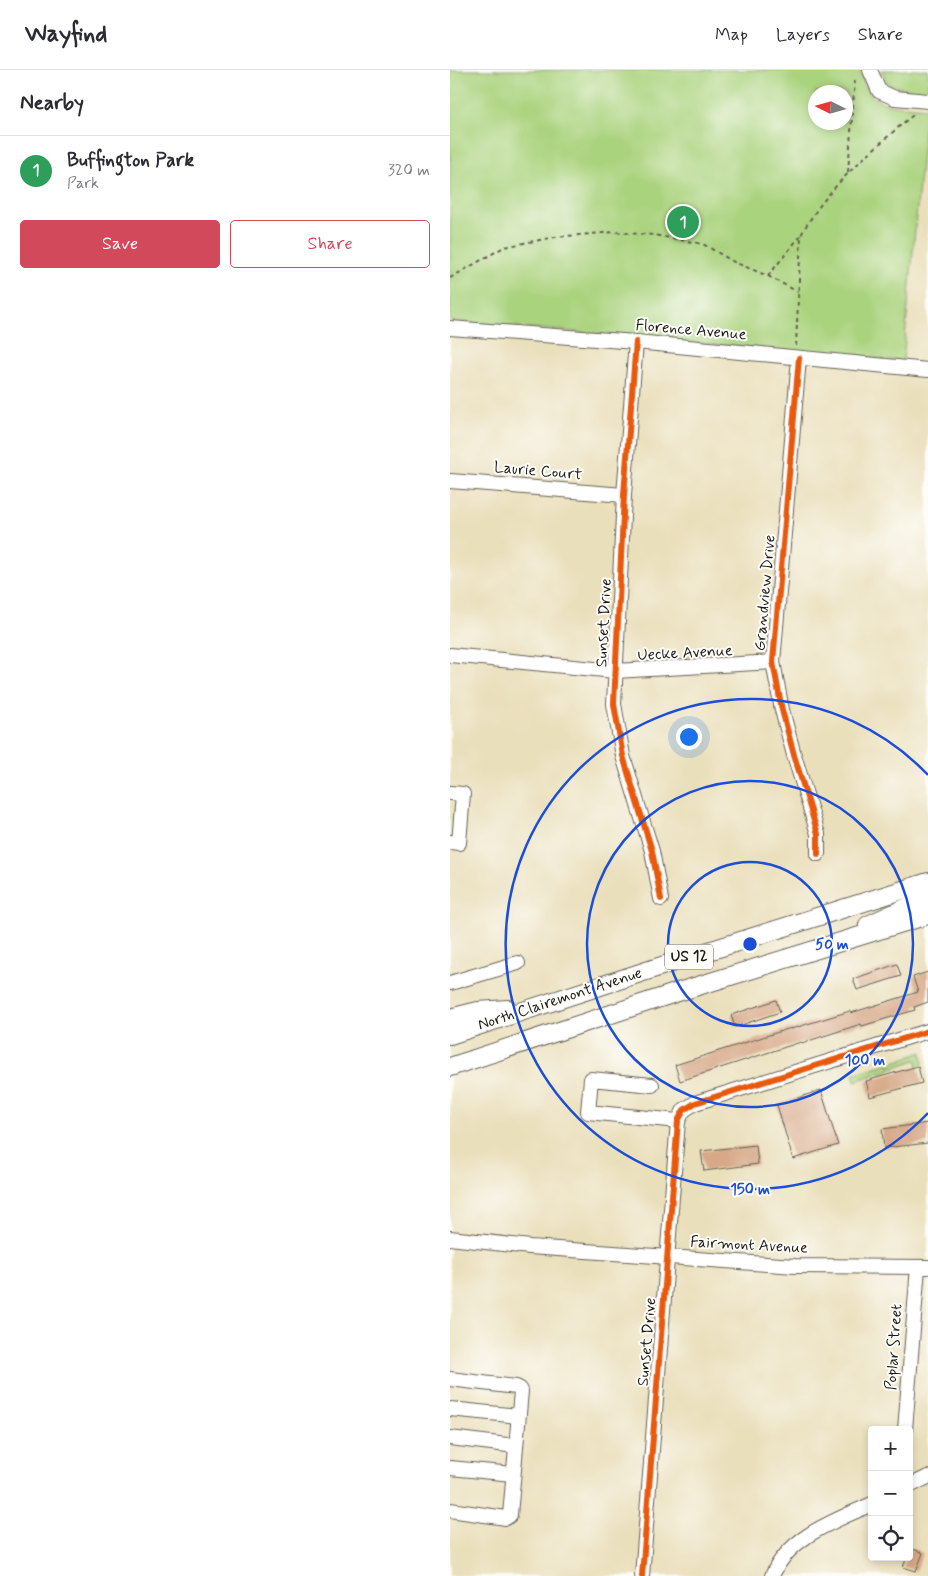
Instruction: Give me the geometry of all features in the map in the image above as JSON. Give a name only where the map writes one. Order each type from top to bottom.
[{"type":"main road","name":"North Clairemont Avenue","points":[[450,1035],[928,882]]},
{"type":"main road","points":[[828,946],[885,916],[928,898]]},
{"type":"main road","name":"North Clairemont Avenue","points":[[450,1067],[675,993],[928,915]]},
{"type":"main road","points":[[450,1018],[478,1011],[531,1008]]},
{"type":"main road","points":[[450,1046],[512,1015]]},
{"type":"street","points":[[870,70],[879,91],[895,98],[928,102]]},
{"type":"street","name":"Florence Avenue","points":[[450,328],[636,342],[928,370]]},
{"type":"street","name":"Sunset Drive","points":[[636,342],[624,495],[614,704],[623,756],[652,851],[660,899]]},
{"type":"street","name":"Grandview Drive","points":[[797,358],[773,662],[784,719],[818,834],[818,854]]},
{"type":"street","name":"Laurie Court","points":[[450,481],[624,495]]},
{"type":"street","name":"Uecke Avenue","points":[[450,655],[615,671],[773,662]]},
{"type":"street","points":[[450,793],[463,794],[459,843],[450,842]]},
{"type":"street","points":[[450,982],[518,963]]},
{"type":"street","points":[[652,1085],[591,1079],[588,1112],[681,1116],[695,1103],[928,1031]]},
{"type":"street","name":"Sunset Drive","points":[[642,1576],[681,1116]]},
{"type":"street","name":"Fairmont Avenue","points":[[450,1238],[530,1247],[795,1266],[923,1267]]},
{"type":"street","name":"Poplar Street","points":[[905,1426],[923,1267]]},
{"type":"street","points":[[450,1380],[520,1389],[510,1515],[508,1517],[450,1510]]},
{"type":"street","points":[[450,1409],[518,1416]]},
{"type":"street","points":[[450,1438],[516,1446]]},
{"type":"street","points":[[450,1468],[513,1474]]},
{"type":"street","points":[[913,1484],[928,1477]]},
{"type":"street","points":[[772,1576],[784,1555],[794,1546],[814,1532],[868,1506]]},
{"type":"path","points":[[848,172],[855,79]]},
{"type":"path","points":[[768,276],[848,172],[916,113]]},
{"type":"path","points":[[450,278],[504,247],[555,237],[616,232],[654,234],[703,244],[734,262],[768,276],[798,292]]},
{"type":"path","points":[[797,358],[801,235]]},
{"type":"green space","points":[[450,70],[860,70],[863,83],[875,99],[892,105],[926,108],[903,361],[450,321]]},
{"type":"green space","points":[[881,70],[928,70],[928,93],[889,85]]},
{"type":"green space","points":[[922,1052],[923,1064],[918,1066],[916,1060],[893,1068],[891,1063]]},
{"type":"green space","points":[[889,1063],[891,1069],[855,1081],[853,1074]]},
{"type":"building","points":[[897,964],[901,976],[857,990],[853,979]]},
{"type":"building","points":[[928,972],[928,1002],[914,1007],[915,1010],[801,1042],[680,1081],[675,1065],[791,1028],[850,1011],[851,1013],[918,992],[913,977]]},
{"type":"building","points":[[776,1000],[780,1012],[735,1027],[731,1015]]},
{"type":"building","points":[[918,1066],[922,1083],[870,1097],[866,1081]]},
{"type":"building","points":[[821,1090],[838,1145],[793,1159],[777,1105]]},
{"type":"building","points":[[928,1123],[928,1143],[884,1148],[882,1129]]},
{"type":"building","points":[[756,1145],[758,1164],[704,1171],[701,1151]]},
{"type":"building","points":[[913,1549],[923,1553],[916,1571],[903,1567],[905,1561],[913,1561]]},
{"type":"cycle path","points":[[636,342],[624,495],[614,704],[623,756],[652,851],[661,899]]},
{"type":"cycle path","points":[[799,358],[773,662],[782,710],[818,834],[818,854]]},
{"type":"cycle path","points":[[642,1576],[678,1121],[684,1110],[695,1103],[928,1031]]},
{"type":"place","name":"Buffington Park","points":[[683,222]]}]
